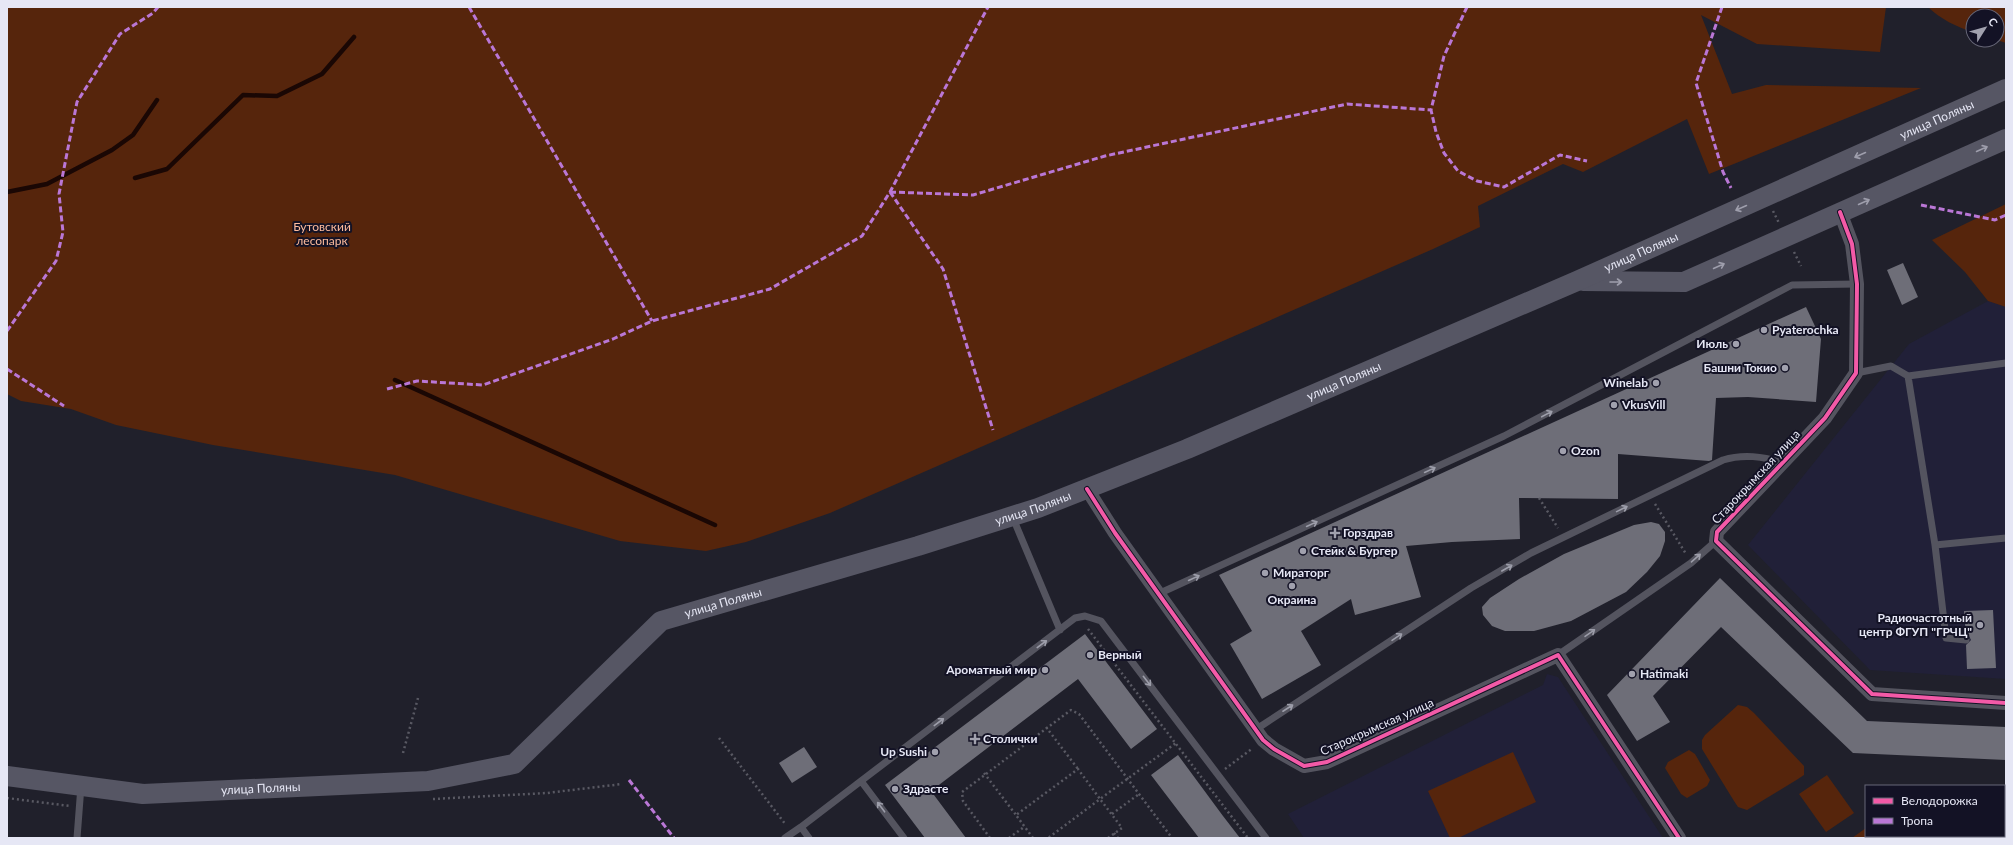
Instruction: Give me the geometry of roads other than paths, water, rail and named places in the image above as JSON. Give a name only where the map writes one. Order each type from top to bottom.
[{"type":"main road","name":"улица Поляны","points":[[7,776],[143,794],[428,781],[514,764],[662,621],[1013,516],[1087,489],[1194,446],[1577,281],[2006,89]]},
{"type":"main road","points":[[1577,281],[1684,282],[2006,139]]},
{"type":"street","points":[[1840,212],[1852,244],[1857,284],[1856,373]]},
{"type":"street","name":"Старокрымская улица","points":[[1856,373],[1825,418],[1717,532],[1716,541],[1872,694],[2006,703]]},
{"type":"street","name":"Старокрымская улица","points":[[1087,489],[1115,533],[1255,730],[1263,740],[1274,749],[1304,766],[1327,762],[1558,655]]},
{"type":"street","points":[[1558,655],[1679,838]]},
{"type":"lane","points":[[1158,594],[1504,436],[1792,285],[1857,284]]},
{"type":"lane","points":[[1856,373],[1891,366],[1908,376],[2006,363]]},
{"type":"lane","points":[[1908,376],[1935,545],[1946,638],[1966,640]]},
{"type":"lane","points":[[1255,730],[1471,588],[1531,553],[1723,460],[1738,456],[1772,459],[1782,463]]},
{"type":"lane","points":[[1013,516],[1060,630]]},
{"type":"lane","points":[[1935,545],[2006,538]]},
{"type":"lane","points":[[1558,655],[1691,563],[1716,541]]},
{"type":"lane","points":[[785,838],[1075,618],[1093,617],[1101,621],[1266,838]]},
{"type":"lane","points":[[861,781],[904,838]]},
{"type":"lane","points":[[77,838],[82,786]]},
{"type":"lane","points":[[801,827],[809,838]]},
{"type":"waterway","points":[[135,178],[167,169],[243,95],[277,96],[322,74],[354,37]]},
{"type":"waterway","points":[[7,192],[47,184],[112,150],[133,135],[157,100]]},
{"type":"waterway","points":[[395,380],[715,525]]},
{"type":"place","name":"Pyaterochka","points":[[1764,330]]},
{"type":"place","name":"Июль","points":[[1736,344]]},
{"type":"place","name":"Башни Токио","points":[[1785,368]]},
{"type":"place","name":"Winelab","points":[[1656,383]]},
{"type":"place","name":"VkusVill","points":[[1614,405]]},
{"type":"place","name":"Ozon","points":[[1563,451]]},
{"type":"place","name":"Горздрав","points":[[1335,533]]},
{"type":"place","name":"Стейк & Бургер","points":[[1303,551]]},
{"type":"place","name":"Мираторг","points":[[1265,573]]},
{"type":"place","name":"Окраина","points":[[1292,586]]},
{"type":"place","name":"Радиочастотный центр ФГУП \"ГРЧЦ\"","points":[[1980,625]]},
{"type":"place","name":"Верный","points":[[1090,655]]},
{"type":"place","name":"Ароматный мир","points":[[1045,670]]},
{"type":"place","name":"Hatimaki","points":[[1632,674]]},
{"type":"place","name":"Столички","points":[[975,739]]},
{"type":"place","name":"Up Sushi","points":[[935,752]]},
{"type":"place","name":"Здрасте","points":[[895,789]]},
{"type":"park label","name":"Бутовский лесопарк","points":[[322,234]]}]
